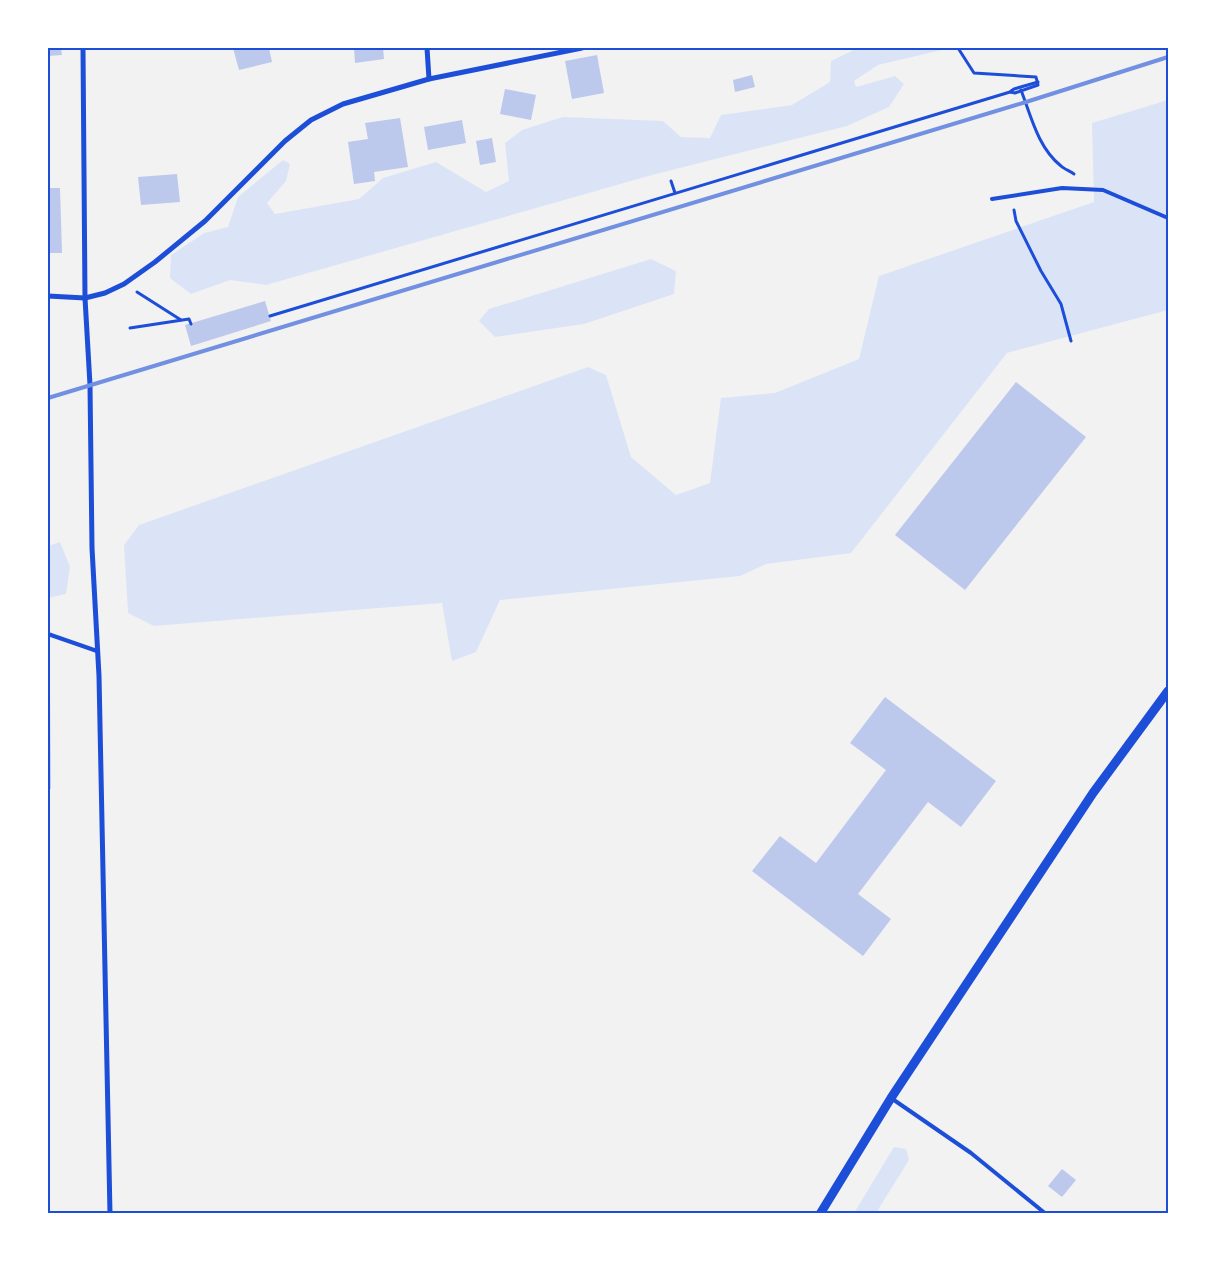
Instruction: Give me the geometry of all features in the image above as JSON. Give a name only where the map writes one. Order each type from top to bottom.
[{"type":"street","points":[[83,48],[85,298],[90,385],[92,548],[97,651],[110,1214]]},
{"type":"street","points":[[427,48],[429,79]]},
{"type":"street","points":[[48,296],[85,298],[106,293],[124,284],[204,221],[285,141],[311,120],[343,104],[429,79],[582,48]]},
{"type":"street","points":[[820,1214],[890,1098],[1093,793],[1168,691]]},
{"type":"lane","points":[[992,199],[1062,188],[1103,190],[1168,218]]},
{"type":"lane","points":[[48,634],[97,651]]},
{"type":"lane","points":[[890,1098],[971,1153],[1046,1214]]},
{"type":"path","points":[[958,48],[974,73],[1036,77],[1038,82]]},
{"type":"path","points":[[1010,92],[1015,93],[1038,85],[1038,82]]},
{"type":"path","points":[[270,316],[1038,82]]},
{"type":"path","points":[[1021,90],[1042,144],[1060,166],[1078,176]]},
{"type":"path","points":[[671,181],[675,193]]},
{"type":"path","points":[[1012,196],[1016,221],[1041,271],[1061,304],[1071,341]]},
{"type":"path","points":[[124,284],[181,320]]},
{"type":"path","points":[[130,328],[190,319],[190,324]]},
{"type":"shaded area","points":[[858,48],[950,48],[878,65],[854,81],[856,87],[895,76],[904,84],[889,107],[847,126],[652,175],[266,285],[230,280],[191,294],[170,278],[171,255],[204,233],[228,227],[238,197],[283,160],[290,164],[286,181],[267,203],[275,214],[359,199],[383,178],[436,162],[486,192],[509,181],[505,143],[522,130],[563,117],[663,121],[681,137],[710,138],[721,115],[792,105],[830,82],[831,61]]},
{"type":"shaded area","points":[[1168,100],[1168,310],[1007,353],[851,553],[766,564],[740,576],[500,600],[476,652],[452,661],[442,603],[154,626],[128,613],[124,545],[139,525],[588,367],[606,375],[631,457],[676,495],[710,483],[721,398],[775,393],[859,359],[879,276],[1094,202],[1092,123]]},
{"type":"shaded area","points":[[651,259],[676,271],[674,294],[584,324],[495,337],[479,321],[489,309]]},
{"type":"shaded area","points":[[60,542],[70,567],[66,594],[48,598],[48,546]]},
{"type":"shaded area","points":[[894,1147],[906,1149],[909,1160],[876,1213],[854,1213]]},
{"type":"building","points":[[48,48],[61,48],[62,55],[48,56]]},
{"type":"building","points":[[233,48],[269,48],[272,62],[239,70]]},
{"type":"building","points":[[354,48],[383,48],[384,59],[355,63]]},
{"type":"building","points":[[597,55],[604,93],[572,99],[565,61]]},
{"type":"building","points":[[752,75],[755,87],[735,92],[733,80]]},
{"type":"building","points":[[505,89],[536,95],[531,120],[500,114]]},
{"type":"building","points":[[400,118],[408,167],[374,172],[375,181],[354,184],[348,142],[368,139],[365,123]]},
{"type":"building","points":[[462,120],[466,143],[428,150],[424,127]]},
{"type":"building","points":[[492,138],[496,162],[480,165],[476,141]]},
{"type":"building","points":[[177,174],[180,202],[141,205],[138,177]]},
{"type":"building","points":[[48,188],[60,188],[62,253],[48,253]]},
{"type":"building","points":[[265,301],[271,321],[191,346],[185,325]]},
{"type":"building","points":[[1016,382],[1086,437],[965,590],[895,535]]},
{"type":"building","points":[[48,694],[50,694],[51,789],[48,789]]},
{"type":"building","points":[[885,697],[996,781],[961,827],[928,802],[858,894],[891,919],[863,956],[752,871],[780,836],[816,863],[886,770],[850,743]]},
{"type":"building","points":[[1062,1169],[1076,1180],[1062,1197],[1048,1186]]},
{"type":"railway","points":[[48,398],[1026,102],[1168,57]]}]
